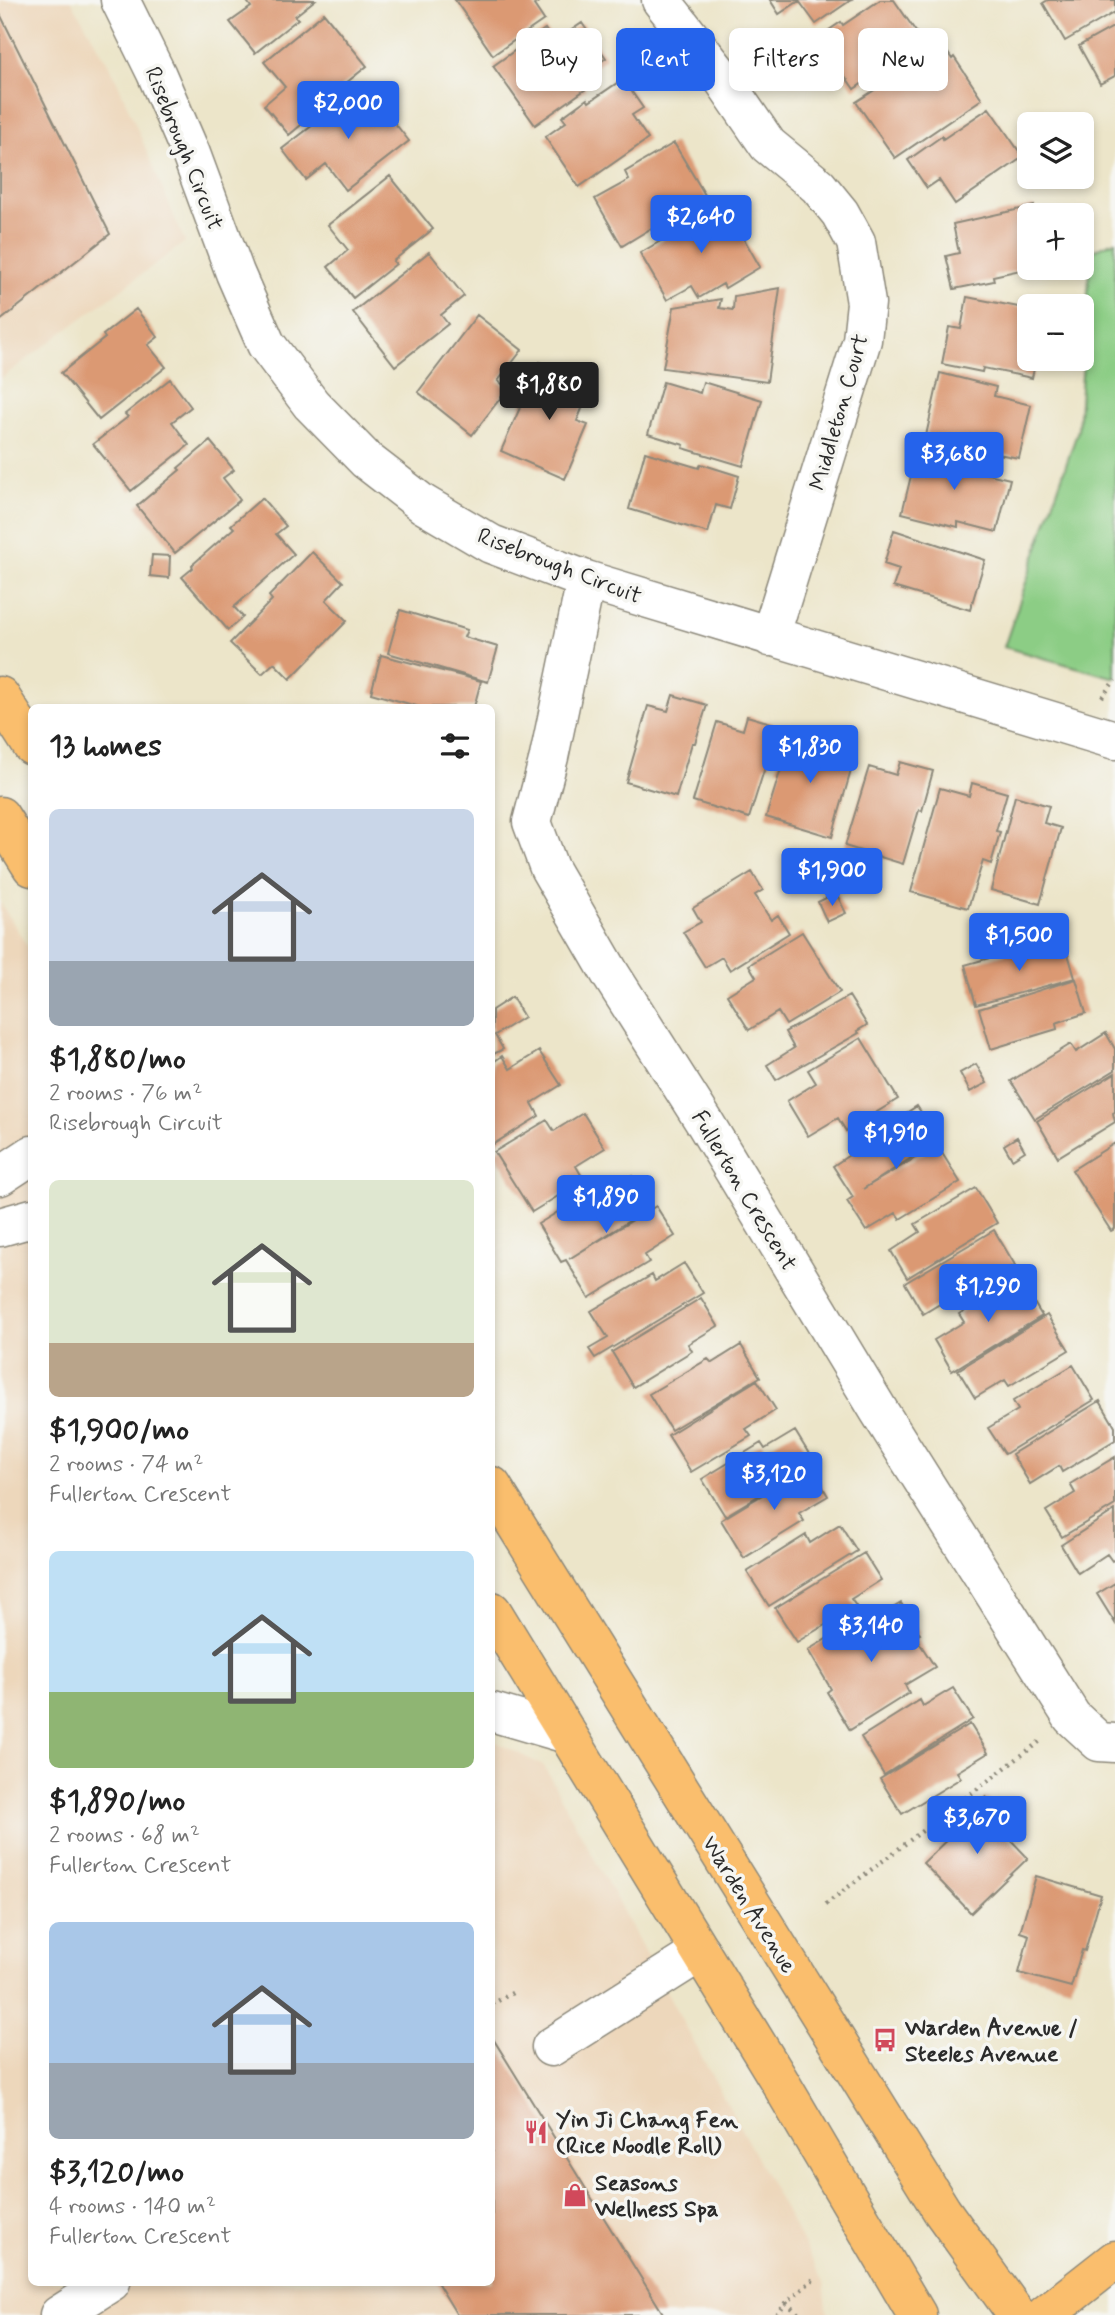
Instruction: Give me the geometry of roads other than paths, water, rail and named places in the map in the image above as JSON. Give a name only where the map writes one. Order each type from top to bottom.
[{"type":"main road","points":[[0,816],[28,861]]},
{"type":"main road","name":"Warden Avenue","points":[[495,1491],[942,2211],[1017,2315]]},
{"type":"main road","points":[[495,1616],[838,2178],[917,2315]]},
{"type":"main road","points":[[1045,2315],[1115,2260]]},
{"type":"street","name":"Risebrough Circuit","points":[[120,0],[176,119],[235,273],[266,344],[311,404],[366,460],[423,504],[491,544],[586,580],[1115,740]]},
{"type":"street","name":"Middleton Court","points":[[661,0],[720,75],[768,145],[818,186],[840,213],[856,242],[866,303],[862,340],[770,637]]},
{"type":"street","name":"Fullerton Crescent","points":[[586,580],[550,757],[532,822],[549,869],[611,975],[705,1123],[879,1411],[1072,1717],[1099,1742],[1115,1743]]},
{"type":"street","points":[[0,1176],[28,1158]]},
{"type":"street","points":[[0,1227],[28,1219]]},
{"type":"street","points":[[495,1713],[567,1734]]},
{"type":"street","points":[[551,2047],[701,1952]]},
{"type":"street","points":[[59,2315],[105,2286]]},
{"type":"place","name":"Warden Avenue / Steeles Avenue","points":[[885,2040]]},
{"type":"place","name":"Yin Ji Chang Fen (Rice Noodle Roll)","points":[[536,2132]]},
{"type":"place","name":"Seasons Wellness Spa","points":[[575,2195]]}]
